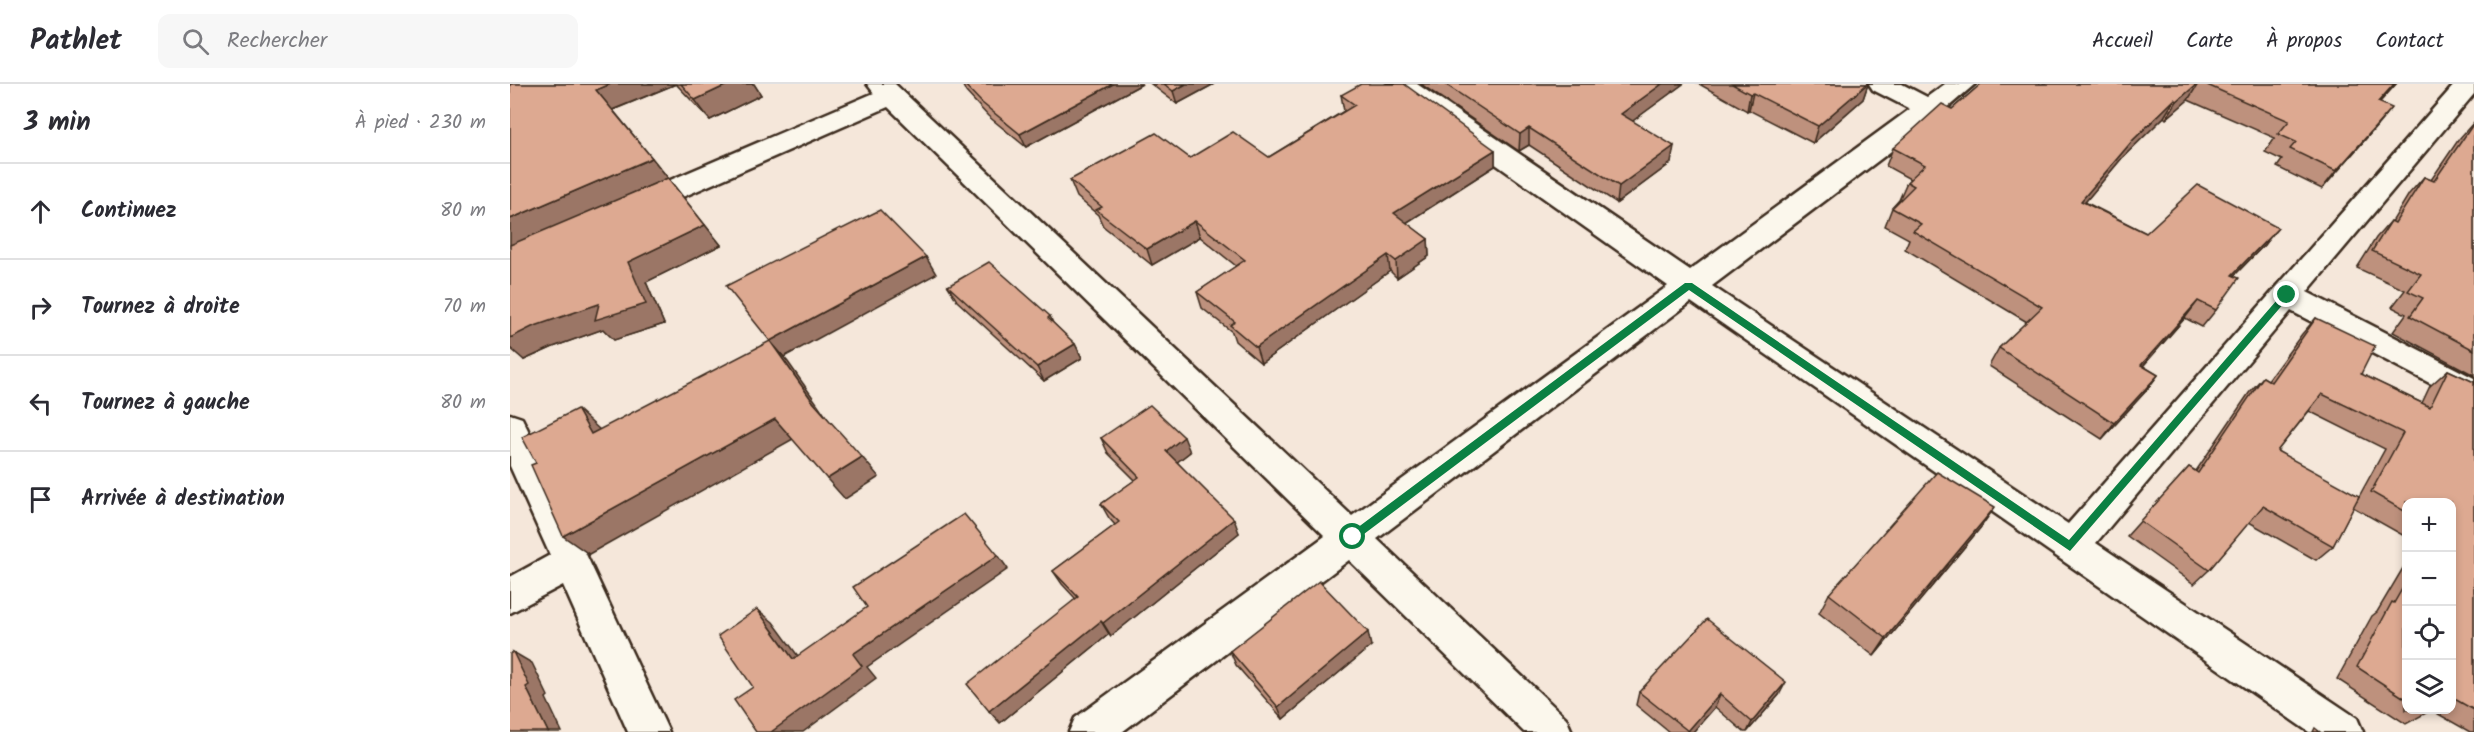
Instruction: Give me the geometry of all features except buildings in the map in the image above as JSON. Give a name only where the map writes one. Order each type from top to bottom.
[{"type":"street","points":[[1400,84],[1689,285],[2343,732]]},
{"type":"street","points":[[1882,84],[1930,109]]},
{"type":"street","points":[[1089,732],[1962,84]]},
{"type":"street","points":[[2070,546],[2469,84]]},
{"type":"street","points":[[608,218],[885,90],[1353,537],[1552,732]]},
{"type":"street","points":[[2287,295],[2474,393]]},
{"type":"street","points":[[510,428],[649,732]]},
{"type":"street","points":[[510,596],[572,561]]},
{"type":"route","points":[[1353,537],[1689,285],[2070,546],[2287,295]]}]
